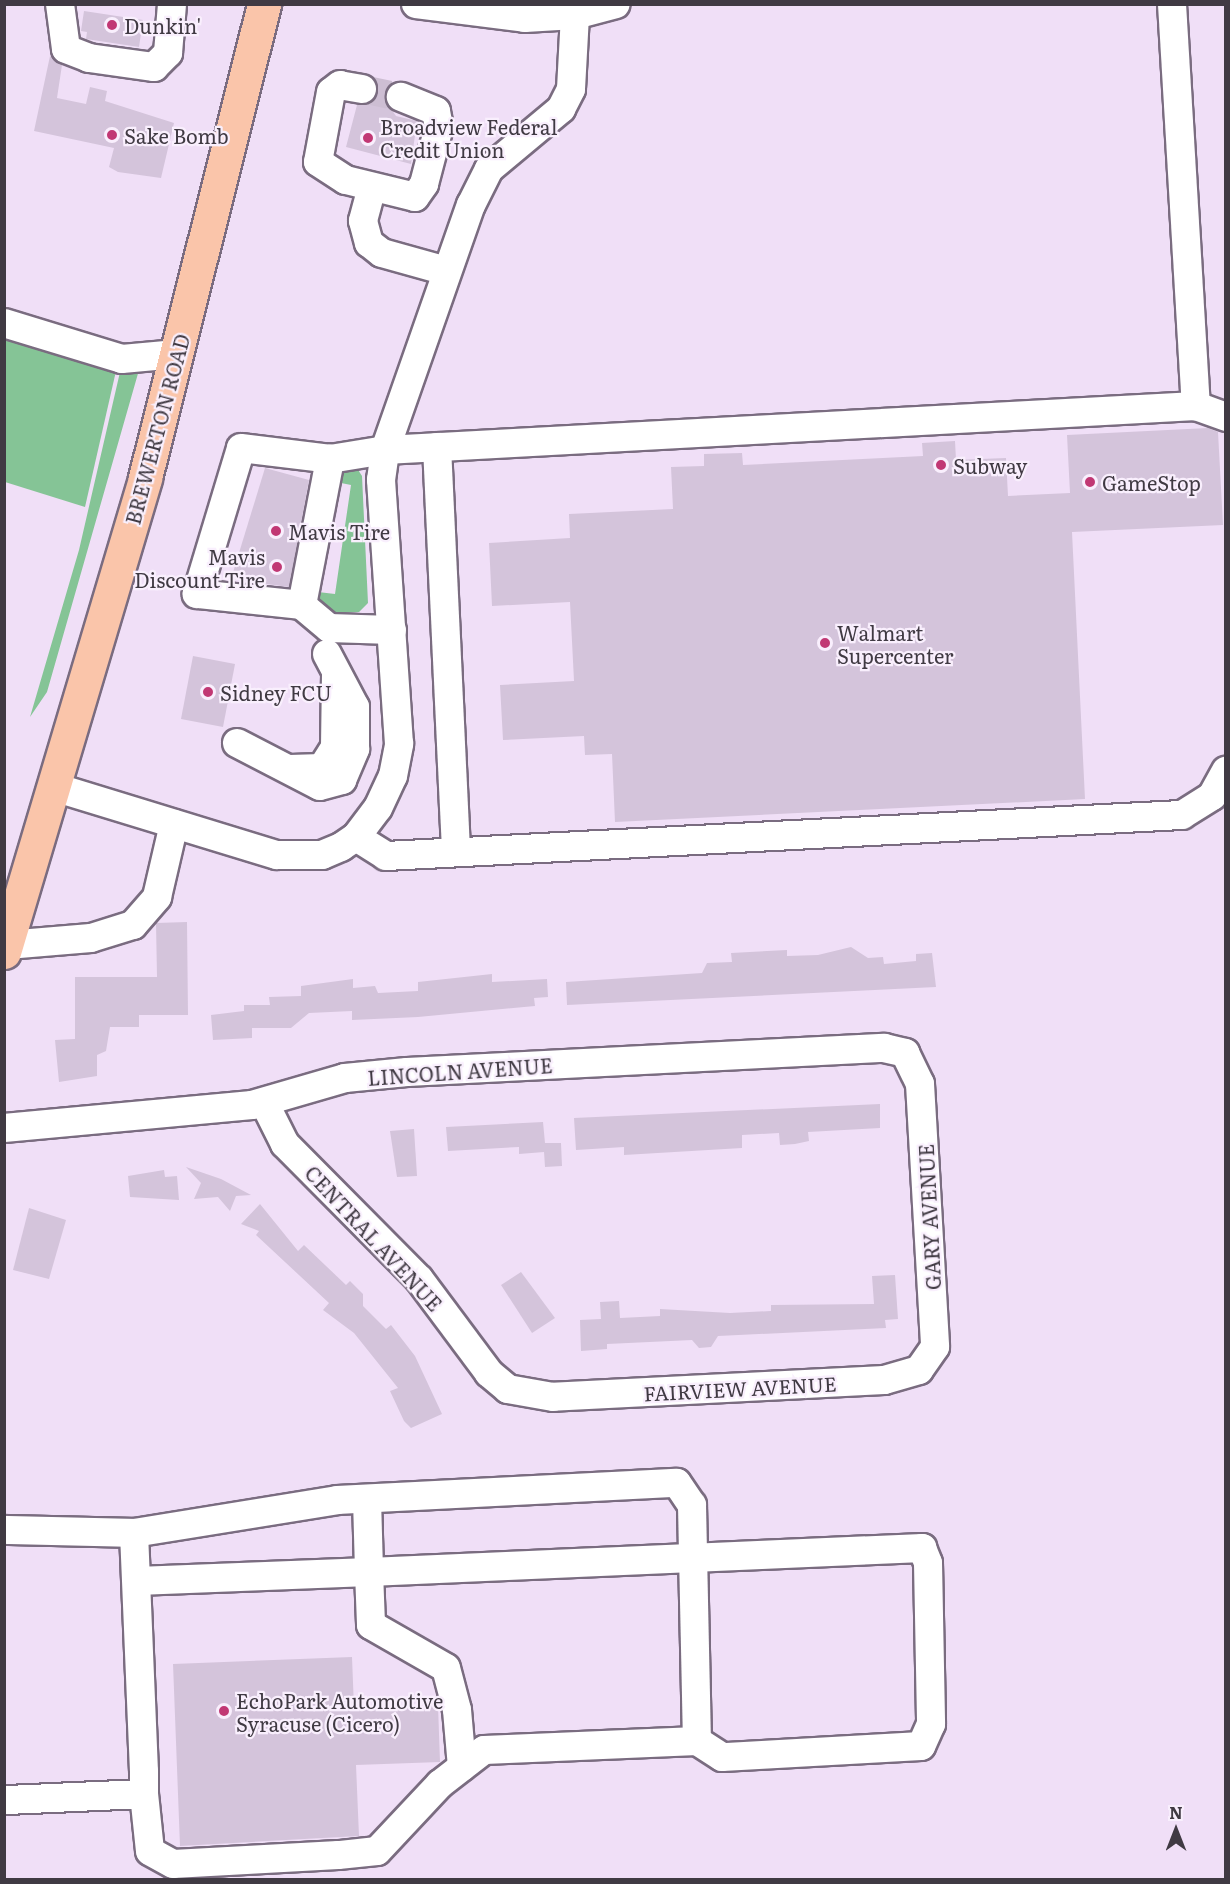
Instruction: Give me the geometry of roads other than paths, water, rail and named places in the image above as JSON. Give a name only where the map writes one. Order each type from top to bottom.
[{"type":"main road","name":"BREWERTON ROAD","points":[[6,949],[177,354],[264,4]]},
{"type":"street","points":[[60,4],[66,49],[89,58],[154,67],[168,53],[172,4]]},
{"type":"street","points":[[416,4],[483,15],[575,15],[616,4]]},
{"type":"street","points":[[1172,4],[1196,406]]},
{"type":"street","points":[[54,787],[277,855],[322,855],[356,837],[393,776],[399,744],[381,480],[385,450],[447,271],[489,169],[561,109],[571,89],[575,15]]},
{"type":"street","points":[[351,87],[326,105],[318,162],[331,173],[372,187],[415,197],[424,184],[439,127],[436,111],[401,98]]},
{"type":"street","points":[[372,187],[363,221],[369,243],[382,254],[447,271]]},
{"type":"street","points":[[4,323],[122,359],[177,354]]},
{"type":"street","points":[[392,630],[329,628],[302,605],[197,594],[241,448],[330,459],[385,450],[1196,406],[1226,417]]},
{"type":"street","points":[[437,447],[456,852]]},
{"type":"street","points":[[302,605],[330,459]]},
{"type":"street","points":[[237,743],[288,769],[322,768],[335,747],[332,664]]},
{"type":"street","points":[[356,837],[387,855],[1182,815],[1212,796],[1226,771]]},
{"type":"street","points":[[6,949],[91,938],[133,925],[157,897],[174,824]]},
{"type":"street","name":"LINCOLN AVENUE","points":[[4,1128],[264,1102],[336,1080],[407,1072],[884,1048],[905,1053],[914,1064]]},
{"type":"street","name":"GARY AVENUE","points":[[914,1064],[930,1205],[935,1347],[924,1367]]},
{"type":"street","name":"CENTRAL AVENUE","points":[[264,1102],[285,1144],[419,1279],[489,1373],[508,1389],[553,1397]]},
{"type":"street","name":"FAIRVIEW AVENUE","points":[[553,1397],[884,1380],[924,1367]]},
{"type":"street","points":[[4,1530],[134,1533],[368,1499],[677,1482],[692,1505],[697,1742]]},
{"type":"street","points":[[368,1499],[371,1625],[446,1668],[457,1710],[462,1767]]},
{"type":"street","points":[[134,1533],[144,1794],[150,1851],[173,1864],[377,1851],[462,1767],[484,1750],[697,1742],[722,1757],[921,1746],[931,1724],[928,1563],[922,1548],[137,1581]]},
{"type":"street","points":[[4,1800],[144,1794]]},
{"type":"tunnel","points":[[362,89],[401,97]]},
{"type":"place","name":"Dunkin'","points":[[112,25]]},
{"type":"place","name":"Sake Bomb","points":[[112,135]]},
{"type":"place","name":"Broadview Federal Credit Union","points":[[368,138]]},
{"type":"place","name":"Subway","points":[[941,465]]},
{"type":"place","name":"GameStop","points":[[1090,482]]},
{"type":"place","name":"Mavis Tire","points":[[276,531]]},
{"type":"place","name":"Mavis Discount Tire","points":[[277,567]]},
{"type":"place","name":"Walmart Supercenter","points":[[825,643]]},
{"type":"place","name":"Sidney FCU","points":[[208,692]]},
{"type":"place","name":"EchoPark Automotive Syracuse (Cicero)","points":[[224,1711]]}]
